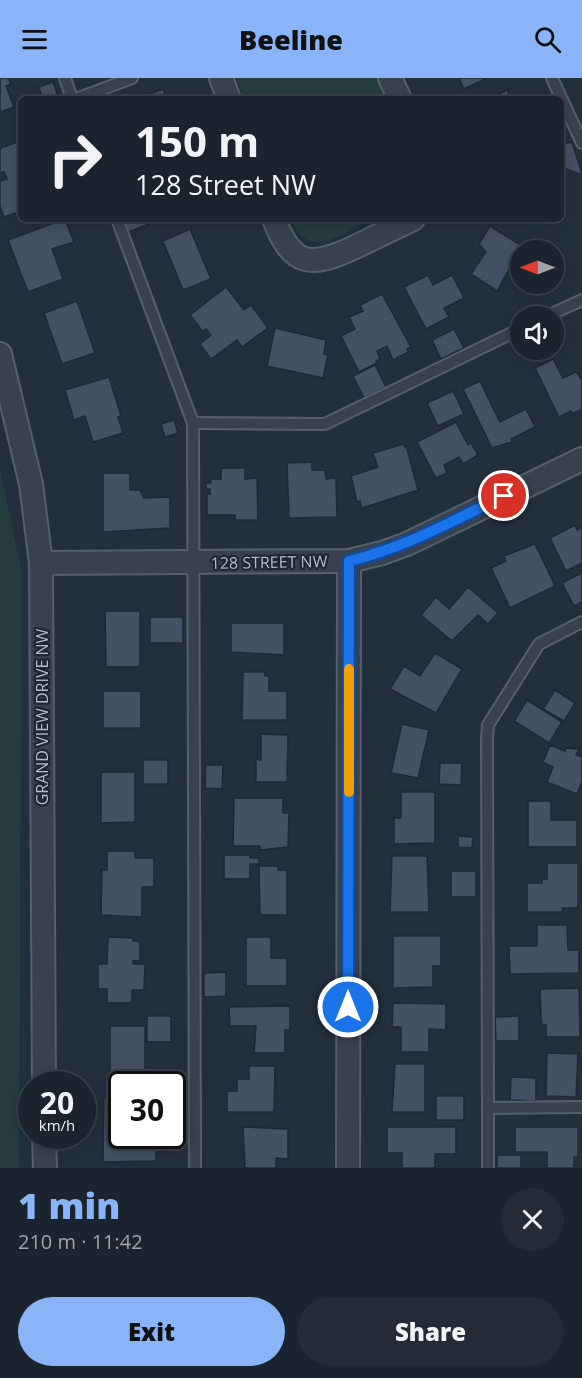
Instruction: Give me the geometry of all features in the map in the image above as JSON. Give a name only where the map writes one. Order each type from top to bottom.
[{"type":"street","points":[[221,78],[228,96]]},
{"type":"street","points":[[390,78],[399,96]]},
{"type":"street","points":[[275,222],[288,248],[303,260],[314,261],[332,258],[407,222]]},
{"type":"street","name":"GRAND VIEW DRIVE NW","points":[[0,354],[29,474],[41,563],[44,1071]]},
{"type":"street","name":"128 STREET NW","points":[[41,563],[194,564],[349,561],[407,544],[582,459]]},
{"type":"street","points":[[348,1168],[349,561]]},
{"type":"street","points":[[44,1149],[45,1168]]},
{"type":"lane","points":[[65,78],[73,96]]},
{"type":"lane","points":[[82,96],[132,78]]},
{"type":"lane","points":[[552,78],[560,96]]},
{"type":"lane","points":[[564,104],[582,142]]},
{"type":"lane","points":[[118,222],[193,423],[195,1168]]},
{"type":"lane","points":[[564,308],[582,300]]},
{"type":"lane","points":[[193,423],[325,424],[510,334]]},
{"type":"lane","points":[[488,1168],[488,725],[539,644],[582,622]]},
{"type":"lane","points":[[488,1108],[582,1107]]},
{"type":"green space","points":[[236,78],[378,78],[387,96],[243,96]]},
{"type":"green space","points":[[293,222],[364,222],[326,241],[316,242],[298,232]]},
{"type":"green space","points":[[0,469],[22,574],[19,1168],[0,1168]]},
{"type":"building","points":[[0,78],[8,78],[11,84],[6,86],[14,107],[0,112]]},
{"type":"building","points":[[459,78],[487,78],[464,89]]},
{"type":"building","points":[[53,82],[58,96],[42,96],[39,87]]},
{"type":"building","points":[[163,89],[166,96],[145,96]]},
{"type":"building","points":[[507,90],[510,96],[495,96]]},
{"type":"building","points":[[18,142],[18,212],[4,217],[0,206],[0,181],[7,179],[4,172],[0,173],[1,148]]},
{"type":"building","points":[[572,142],[582,175],[564,168],[564,144]]},
{"type":"building","points":[[57,222],[66,222],[74,242],[52,249],[63,279],[28,292],[8,240]]},
{"type":"building","points":[[124,222],[148,222],[149,224],[128,232]]},
{"type":"building","points":[[490,226],[512,240],[510,240],[510,268],[497,291],[471,274],[486,252],[479,244]]},
{"type":"building","points":[[190,229],[211,279],[183,290],[163,241]]},
{"type":"building","points":[[428,275],[433,285],[452,275],[464,298],[444,308],[449,317],[426,329],[404,287]]},
{"type":"building","points":[[226,287],[244,310],[251,305],[268,328],[242,347],[237,340],[211,359],[200,344],[211,335],[206,329],[203,332],[190,315]]},
{"type":"building","points":[[382,294],[411,347],[407,349],[408,352],[393,360],[387,346],[377,351],[380,359],[376,361],[377,363],[359,372],[341,336],[355,329],[349,317],[363,311],[360,305]]},
{"type":"building","points":[[77,301],[95,353],[62,364],[44,313]]},
{"type":"building","points":[[275,328],[326,340],[324,354],[328,355],[323,378],[267,366]]},
{"type":"building","points":[[454,329],[464,348],[441,359],[432,340]]},
{"type":"building","points":[[554,360],[563,378],[576,372],[582,380],[582,409],[559,417],[535,368]]},
{"type":"building","points":[[375,365],[386,387],[364,398],[353,376]]},
{"type":"building","points":[[109,377],[121,416],[118,417],[123,433],[93,442],[85,416],[74,420],[65,390]]},
{"type":"building","points":[[480,381],[500,422],[526,409],[535,427],[511,439],[512,442],[492,448],[463,389]]},
{"type":"building","points":[[453,391],[464,414],[438,426],[427,403]]},
{"type":"building","points":[[174,420],[178,433],[165,437],[161,424]]},
{"type":"building","points":[[456,422],[468,445],[471,443],[478,455],[463,464],[459,457],[444,465],[447,473],[436,478],[417,442]]},
{"type":"building","points":[[403,444],[407,449],[418,490],[362,508],[360,501],[357,502],[351,476],[378,467],[373,453]]},
{"type":"building","points":[[312,462],[312,470],[325,470],[326,479],[336,478],[337,517],[289,518],[287,463]]},
{"type":"building","points":[[221,468],[245,468],[245,479],[257,478],[258,520],[235,520],[235,515],[207,515],[207,494],[210,494],[210,489],[206,489],[206,483],[211,483],[210,479],[221,479]]},
{"type":"building","points":[[103,473],[130,473],[130,490],[140,490],[144,498],[170,497],[170,528],[103,532]]},
{"type":"building","points":[[575,525],[577,530],[582,527],[582,563],[566,571],[550,538]]},
{"type":"building","points":[[535,544],[555,586],[510,608],[491,568],[506,561],[504,556]]},
{"type":"building","points":[[582,573],[582,602],[574,606],[562,583]]},
{"type":"building","points":[[468,587],[498,613],[488,624],[478,615],[452,641],[421,615],[436,597],[449,609]]},
{"type":"building","points":[[105,611],[140,611],[140,667],[106,667]]},
{"type":"building","points":[[150,617],[183,617],[183,643],[150,643]]},
{"type":"building","points":[[231,623],[284,623],[284,655],[231,652]]},
{"type":"building","points":[[435,653],[462,669],[436,713],[390,689],[404,666],[420,676]]},
{"type":"building","points":[[243,672],[265,672],[265,676],[269,676],[269,691],[287,691],[287,720],[242,720]]},
{"type":"building","points":[[555,690],[575,703],[564,721],[543,709]]},
{"type":"building","points":[[103,691],[141,691],[141,728],[103,728]]},
{"type":"building","points":[[527,700],[562,722],[549,743],[514,721]]},
{"type":"building","points":[[402,724],[429,730],[418,778],[391,773]]},
{"type":"building","points":[[261,734],[288,735],[287,782],[256,782],[256,759],[261,760]]},
{"type":"building","points":[[550,745],[565,751],[566,748],[579,749],[576,755],[582,757],[582,782],[577,794],[547,782],[553,767],[543,762]]},
{"type":"building","points":[[143,760],[168,760],[168,784],[143,784]]},
{"type":"building","points":[[440,763],[462,763],[461,785],[439,784]]},
{"type":"building","points":[[206,765],[223,765],[222,789],[205,788]]},
{"type":"building","points":[[101,772],[135,772],[135,822],[101,823]]},
{"type":"building","points":[[401,792],[435,792],[435,843],[394,844],[394,818],[401,818]]},
{"type":"building","points":[[234,798],[283,798],[283,813],[289,813],[288,847],[260,850],[260,846],[233,846]]},
{"type":"building","points":[[528,801],[551,801],[551,820],[577,820],[577,847],[528,847]]},
{"type":"building","points":[[458,836],[473,837],[472,848],[458,847]]},
{"type":"building","points":[[107,851],[135,851],[135,858],[154,858],[154,887],[142,887],[142,917],[101,915],[102,870],[107,870]]},
{"type":"building","points":[[224,855],[250,855],[250,858],[259,858],[259,864],[250,864],[250,879],[224,879]]},
{"type":"building","points":[[392,856],[427,856],[429,912],[390,912]]},
{"type":"building","points":[[547,863],[578,863],[578,908],[562,908],[563,912],[527,912],[527,883],[542,883],[542,879],[547,879]]},
{"type":"building","points":[[259,866],[278,866],[278,870],[287,870],[287,915],[260,915]]},
{"type":"building","points":[[451,871],[476,871],[476,897],[451,897]]},
{"type":"building","points":[[537,925],[567,925],[568,950],[579,950],[579,973],[510,974],[509,946],[537,946]]},
{"type":"building","points":[[393,936],[441,936],[441,966],[433,966],[433,987],[393,988]]},
{"type":"building","points":[[108,937],[133,938],[133,941],[140,941],[140,961],[133,961],[133,964],[145,964],[144,990],[132,990],[132,1003],[107,1003],[107,989],[98,989],[98,964],[107,964]]},
{"type":"building","points":[[246,937],[271,937],[271,958],[287,958],[287,986],[246,986]]},
{"type":"building","points":[[226,972],[226,996],[204,997],[204,973]]},
{"type":"building","points":[[579,988],[580,1037],[546,1037],[546,1025],[542,1025],[541,1017],[540,989]]},
{"type":"building","points":[[393,1003],[446,1004],[446,1030],[429,1029],[429,1052],[401,1052],[401,1027],[392,1027]]},
{"type":"building","points":[[290,1006],[290,1030],[285,1030],[285,1053],[254,1053],[256,1026],[230,1026],[229,1007]]},
{"type":"building","points":[[147,1016],[171,1016],[171,1042],[147,1042]]},
{"type":"building","points":[[519,1016],[519,1041],[496,1041],[495,1017]]},
{"type":"building","points":[[110,1026],[145,1026],[145,1071],[110,1071]]},
{"type":"building","points":[[547,1053],[578,1054],[576,1097],[546,1096]]},
{"type":"building","points":[[395,1064],[425,1064],[425,1112],[392,1112]]},
{"type":"building","points":[[249,1066],[275,1066],[274,1112],[227,1112],[227,1091],[237,1091],[237,1079],[249,1079]]},
{"type":"building","points":[[511,1077],[536,1078],[536,1101],[510,1100]]},
{"type":"building","points":[[436,1096],[464,1096],[464,1120],[436,1120]]},
{"type":"building","points":[[104,1098],[108,1098],[108,1149],[156,1149],[156,1161],[103,1162]]},
{"type":"building","points":[[243,1127],[288,1129],[288,1159],[276,1158],[276,1168],[245,1168]]},
{"type":"building","points":[[387,1127],[456,1127],[456,1154],[435,1154],[435,1168],[402,1168],[402,1153],[387,1153]]},
{"type":"building","points":[[515,1127],[578,1127],[578,1157],[574,1157],[574,1168],[547,1168],[547,1152],[515,1152]]},
{"type":"building","points":[[497,1155],[521,1155],[521,1168],[497,1168]]},
{"type":"slow traffic","points":[[349,669],[349,792]]},
{"type":"route","points":[[348,1007],[349,561],[407,544],[504,496]]}]
